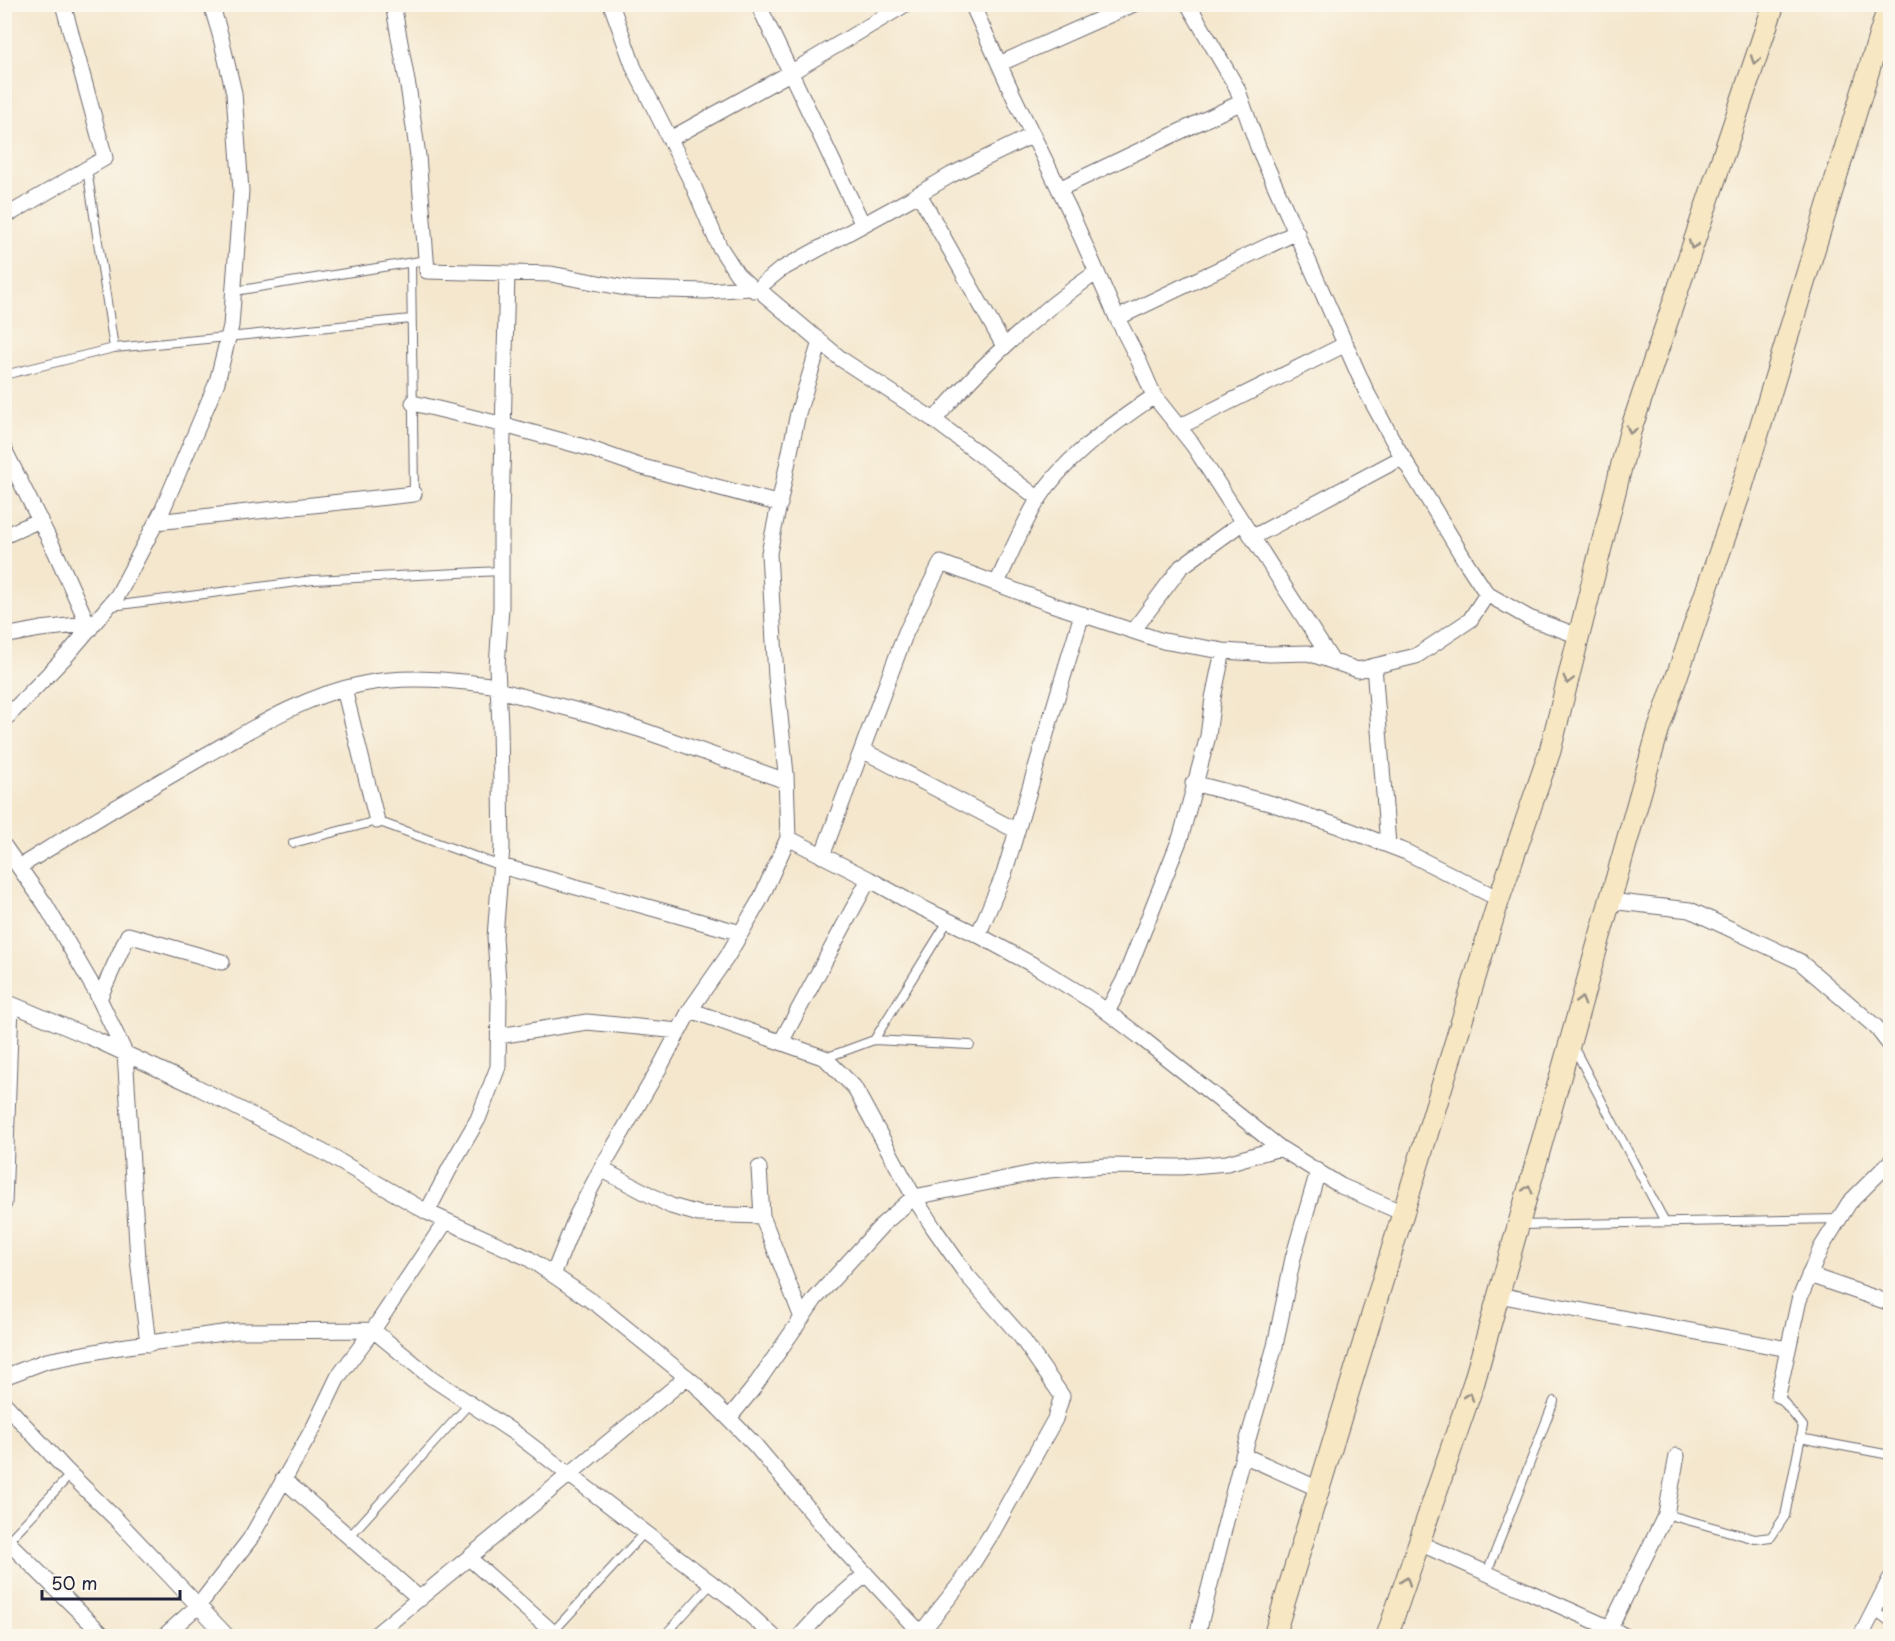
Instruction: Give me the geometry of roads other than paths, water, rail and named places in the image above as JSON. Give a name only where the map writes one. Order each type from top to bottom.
[{"type":"main road","points":[[1274,1636],[1499,899],[1550,751],[1630,432],[1774,4]]},
{"type":"main road","points":[[1387,1636],[1474,1382],[1658,731],[1741,490],[1889,4]]},
{"type":"street","points":[[13,212],[105,158],[63,4]]},
{"type":"street","points":[[4,720],[67,655],[88,626],[123,587],[156,522],[217,382],[229,337],[235,291],[241,191],[234,93],[211,4]]},
{"type":"street","points":[[393,4],[409,92],[419,167],[428,271],[551,274],[631,289],[705,291],[750,288]]},
{"type":"street","points":[[611,4],[633,68],[693,185],[719,246],[736,274],[750,288],[765,295]]},
{"type":"street","points":[[758,4],[862,225]]},
{"type":"street","points":[[670,139],[790,73],[906,4]]},
{"type":"street","points":[[972,4],[1154,396],[1193,445],[1332,661]]},
{"type":"street","points":[[999,64],[1134,4]]},
{"type":"street","points":[[1188,4],[1237,88],[1258,147],[1366,391],[1403,457],[1487,594],[1529,618],[1578,636]]},
{"type":"street","points":[[1059,189],[1242,102]]},
{"type":"street","points":[[1033,135],[951,175],[804,256],[770,277],[760,289],[841,359],[934,420],[1039,499]]},
{"type":"street","points":[[919,194],[1004,346]]},
{"type":"street","points":[[1117,318],[1297,232]]},
{"type":"street","points":[[934,420],[966,383],[1004,346],[1072,289],[1097,272]]},
{"type":"street","points":[[427,1212],[478,1119],[498,1067],[499,997],[495,937],[502,848],[497,667],[501,607],[507,273]]},
{"type":"street","points":[[553,1275],[577,1215],[601,1169],[690,1010],[727,957],[761,898],[788,838],[786,781],[776,677],[769,554],[798,413],[820,342]]},
{"type":"street","points":[[1179,427],[1346,344]]},
{"type":"street","points":[[997,583],[1039,499],[1056,477],[1085,447],[1121,418],[1154,396]]},
{"type":"street","points":[[413,403],[588,448],[639,466],[780,504]]},
{"type":"street","points":[[4,449],[40,520],[88,626]]},
{"type":"street","points":[[1253,537],[1403,457]]},
{"type":"street","points":[[156,522],[414,494]]},
{"type":"street","points":[[4,536],[40,520]]},
{"type":"street","points":[[1133,631],[1180,567],[1243,522]]},
{"type":"street","points":[[822,856],[906,632],[941,563],[1163,641],[1223,651],[1270,654],[1308,653],[1358,670],[1416,656],[1470,620],[1487,594]]},
{"type":"street","points":[[978,935],[1005,874],[1082,614]]},
{"type":"street","points":[[4,636],[41,629],[88,626]]},
{"type":"street","points":[[1107,1012],[1124,980],[1180,836],[1208,736],[1223,651]]},
{"type":"street","points":[[1374,666],[1388,845]]},
{"type":"street","points":[[20,867],[83,827],[268,720],[315,699],[364,683],[417,679],[469,682],[498,688],[639,729],[786,781]]},
{"type":"street","points":[[344,688],[377,821]]},
{"type":"street","points":[[862,750],[1017,831]]},
{"type":"street","points":[[1193,783],[1273,804],[1388,845],[1499,899]]},
{"type":"street","points":[[788,838],[1037,967],[1107,1012],[1280,1148],[1341,1186],[1402,1213]]},
{"type":"street","points":[[4,846],[45,904],[99,999],[125,1053],[136,1235],[148,1344]]},
{"type":"street","points":[[501,866],[741,933]]},
{"type":"street","points":[[781,1042],[869,879]]},
{"type":"street","points":[[1609,901],[1690,910],[1799,961],[1876,1027],[1890,1045]]},
{"type":"street","points":[[99,999],[128,935],[222,962]]},
{"type":"street","points":[[4,1204],[8,1003],[195,1086],[325,1153],[427,1212],[528,1258],[598,1306],[687,1377],[729,1418],[778,1471],[840,1546],[922,1635],[959,1585],[993,1531],[1055,1419],[1062,1396],[1021,1337],[966,1274],[915,1197],[854,1087],[825,1058],[690,1010]]},
{"type":"street","points":[[499,1036],[587,1022],[678,1032]]},
{"type":"street","points":[[729,1418],[752,1390],[815,1299],[883,1224],[915,1197],[1049,1170],[1106,1166],[1181,1167],[1227,1163],[1280,1148]]},
{"type":"street","points":[[1779,1395],[1798,1300],[1821,1248],[1849,1203],[1890,1162]]},
{"type":"street","points":[[759,1168],[762,1216],[802,1318]]},
{"type":"street","points":[[601,1169],[671,1206],[699,1214],[762,1216]]},
{"type":"street","points":[[1197,1636],[1243,1455],[1275,1346],[1293,1258],[1318,1171]]},
{"type":"street","points":[[164,1636],[199,1605],[250,1539],[315,1425],[338,1377],[373,1330],[446,1221]]},
{"type":"street","points":[[1809,1275],[1890,1303]]},
{"type":"street","points":[[1498,1295],[1788,1349]]},
{"type":"street","points":[[4,1377],[46,1361],[237,1331],[373,1330],[433,1379],[516,1434],[645,1532],[735,1601],[773,1636]]},
{"type":"street","points":[[374,1636],[687,1377]]},
{"type":"street","points":[[4,1403],[227,1636]]},
{"type":"street","points":[[1243,1455],[1319,1490]]},
{"type":"street","points":[[1608,1632],[1666,1514],[1677,1456]]},
{"type":"street","points":[[283,1479],[420,1599]]},
{"type":"street","points":[[6,1539],[104,1636]]},
{"type":"street","points":[[1419,1543],[1487,1573],[1608,1632],[1625,1636]]},
{"type":"street","points":[[469,1558],[553,1635]]},
{"type":"street","points":[[800,1636],[821,1613],[866,1574]]},
{"type":"street","points":[[1861,1636],[1890,1579]]},
{"type":"lane","points":[[87,169],[114,348]]},
{"type":"lane","points":[[235,291],[426,260]]},
{"type":"lane","points":[[411,262],[414,494]]},
{"type":"lane","points":[[4,375],[114,348],[411,319]]},
{"type":"lane","points":[[108,606],[313,580],[501,571]]},
{"type":"lane","points":[[293,843],[377,821],[501,866]]},
{"type":"lane","points":[[874,1040],[948,921]]},
{"type":"lane","points":[[825,1058],[874,1040],[970,1045]]},
{"type":"lane","points":[[1570,1040],[1665,1222]]},
{"type":"lane","points":[[1518,1225],[1839,1219]]},
{"type":"lane","points":[[1666,1514],[1755,1539],[1771,1537],[1785,1516],[1803,1426],[1779,1395]]},
{"type":"lane","points":[[1487,1573],[1554,1401]]},
{"type":"lane","points":[[349,1537],[470,1404]]},
{"type":"lane","points":[[1800,1438],[1890,1455]]},
{"type":"lane","points":[[6,1539],[71,1474]]},
{"type":"lane","points":[[553,1635],[645,1532]]},
{"type":"lane","points":[[664,1636],[712,1584]]},
{"type":"lane","points":[[1875,1611],[1890,1622]]}]
